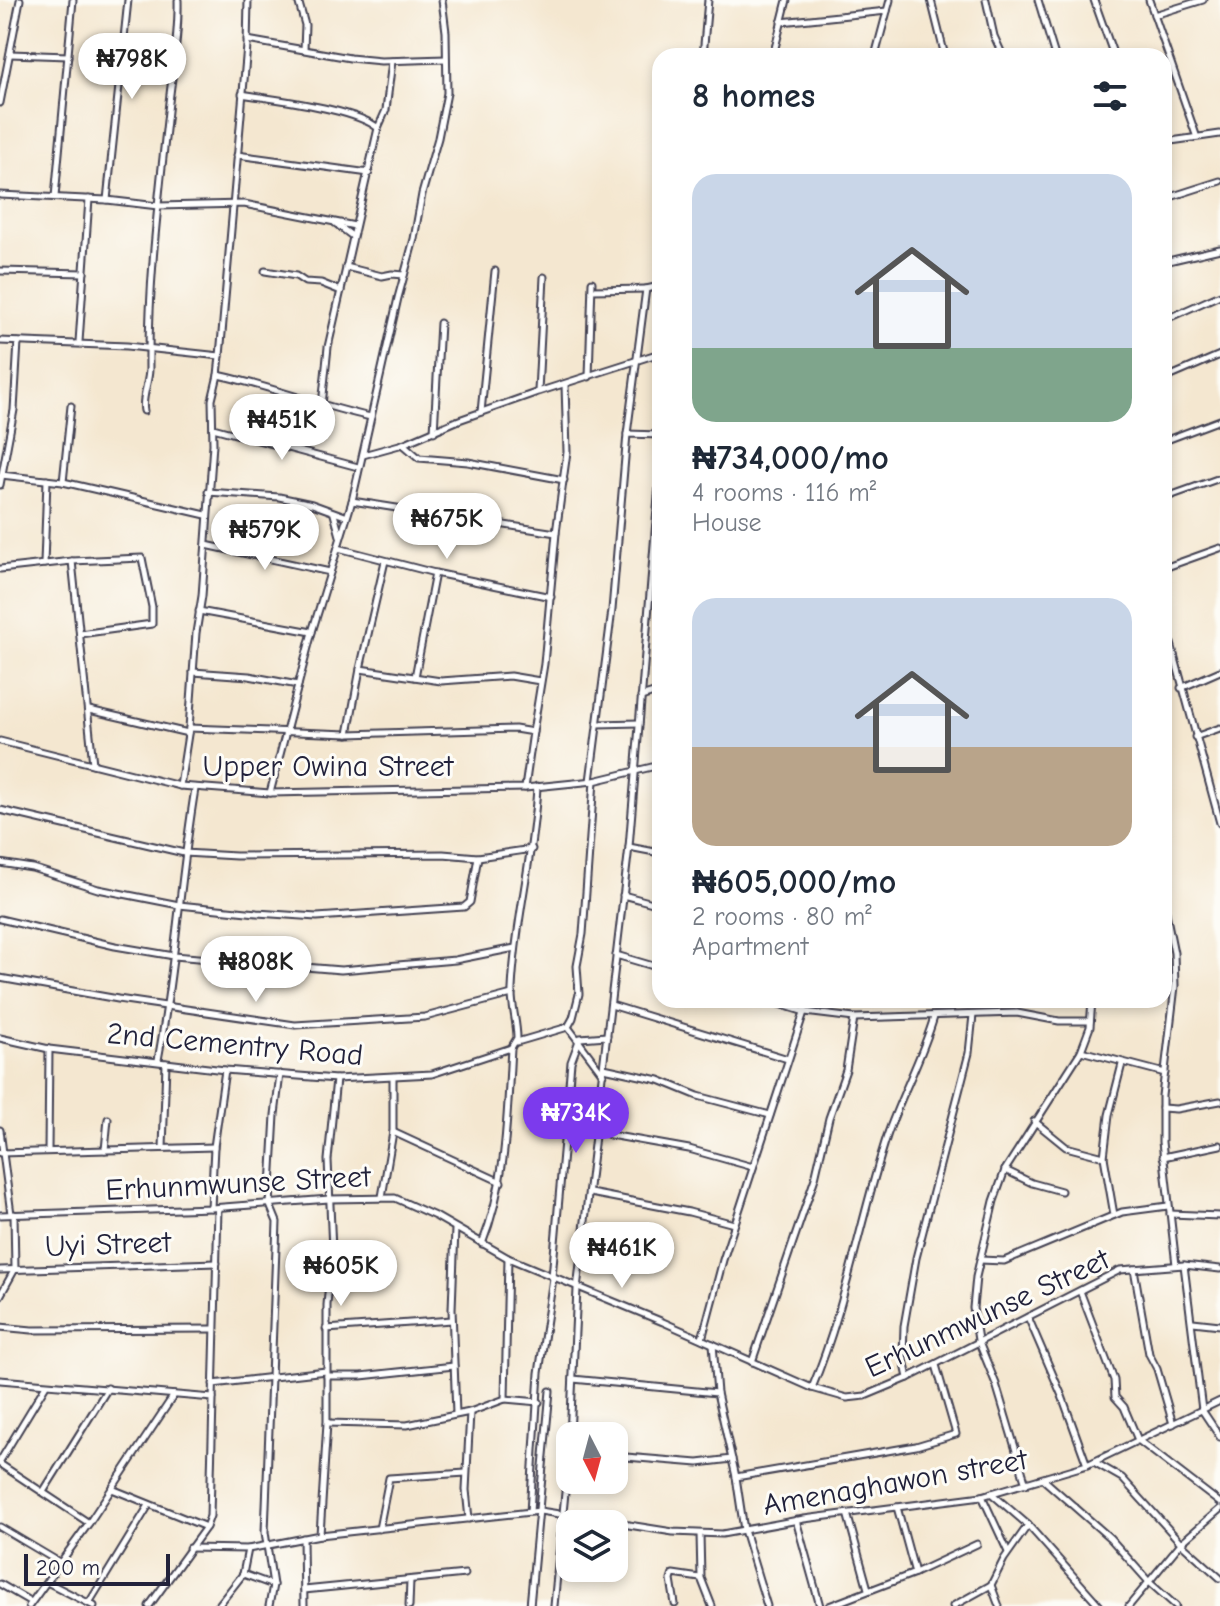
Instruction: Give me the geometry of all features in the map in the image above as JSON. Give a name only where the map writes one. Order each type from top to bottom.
[{"type":"street","points":[[0,102],[20,0]]},
{"type":"street","points":[[55,197],[73,0]]},
{"type":"street","points":[[107,200],[128,0]]},
{"type":"street","points":[[144,411],[158,206],[178,0]]},
{"type":"street","points":[[180,786],[189,730],[206,545],[212,400],[220,356],[248,0]]},
{"type":"street","points":[[298,0],[305,25],[304,49]]},
{"type":"street","points":[[270,793],[312,632],[352,501],[441,123],[447,93],[442,0]]},
{"type":"street","points":[[704,48],[708,0]]},
{"type":"street","points":[[775,48],[787,0]]},
{"type":"street","points":[[877,48],[890,0]]},
{"type":"street","points":[[931,0],[943,48]]},
{"type":"street","points":[[986,0],[999,48]]},
{"type":"street","points":[[1038,0],[1053,48]]},
{"type":"street","points":[[1094,0],[1111,48]]},
{"type":"street","points":[[1149,0],[1166,48]]},
{"type":"street","points":[[1154,15],[1203,0]]},
{"type":"street","points":[[781,22],[887,11]]},
{"type":"street","points":[[247,40],[350,58],[392,61],[446,59]]},
{"type":"street","points":[[10,54],[68,56]]},
{"type":"street","points":[[121,58],[173,60]]},
{"type":"street","points":[[322,405],[328,347],[378,128],[386,110],[392,61]]},
{"type":"street","points":[[1172,66],[1196,135]]},
{"type":"street","points":[[242,94],[333,111],[378,128]]},
{"type":"street","points":[[1172,140],[1220,134]]},
{"type":"street","points":[[237,155],[369,173]]},
{"type":"street","points":[[1172,196],[1220,181]]},
{"type":"street","points":[[0,195],[107,200],[158,206],[244,204],[355,226]]},
{"type":"street","points":[[79,342],[89,199]]},
{"type":"street","points":[[334,222],[353,237]]},
{"type":"street","points":[[1172,260],[1220,249]]},
{"type":"street","points":[[346,267],[382,276],[404,275]]},
{"type":"street","points":[[0,271],[84,273]]},
{"type":"street","points":[[265,271],[296,276],[305,282],[321,283],[341,291]]},
{"type":"street","points":[[481,412],[495,271]]},
{"type":"street","points":[[538,392],[544,277]]},
{"type":"street","points":[[589,377],[592,282]]},
{"type":"street","points":[[592,290],[652,288]]},
{"type":"street","points":[[516,1042],[568,1027],[579,994],[577,966],[583,934],[597,724],[620,535],[627,434],[646,289]]},
{"type":"street","points":[[1172,316],[1220,295]]},
{"type":"street","points":[[434,432],[440,323]]},
{"type":"street","points":[[0,341],[79,342],[220,356]]},
{"type":"street","points":[[0,485],[14,410],[18,342]]},
{"type":"street","points":[[1172,376],[1220,355]]},
{"type":"street","points":[[363,455],[403,444],[538,392],[652,356]]},
{"type":"street","points":[[218,375],[371,417]]},
{"type":"street","points":[[525,788],[567,452],[565,385]]},
{"type":"street","points":[[63,482],[71,406]]},
{"type":"street","points":[[1172,438],[1220,420]]},
{"type":"street","points":[[213,428],[358,467]]},
{"type":"street","points":[[627,434],[652,435]]},
{"type":"street","points":[[403,444],[419,458],[432,461],[468,462],[564,480]]},
{"type":"street","points":[[1,475],[63,482],[206,515]]},
{"type":"street","points":[[1172,495],[1220,478]]},
{"type":"street","points":[[44,564],[47,480]]},
{"type":"street","points":[[208,492],[279,497],[312,504],[345,516]]},
{"type":"street","points":[[352,501],[556,533]]},
{"type":"street","points":[[334,514],[340,537]]},
{"type":"street","points":[[206,545],[330,572]]},
{"type":"street","points":[[337,548],[435,573],[551,597]]},
{"type":"street","points":[[1172,565],[1220,548]]},
{"type":"street","points":[[0,569],[72,561],[142,558],[153,622],[149,626],[80,634]]},
{"type":"street","points":[[72,561],[93,764]]},
{"type":"street","points":[[348,734],[385,561]]},
{"type":"street","points":[[415,677],[435,573]]},
{"type":"street","points":[[571,1422],[577,1289],[629,847],[652,575]]},
{"type":"street","points":[[199,611],[312,632]]},
{"type":"street","points":[[1172,642],[1181,688],[1220,823]]},
{"type":"street","points":[[360,669],[441,681],[510,676],[540,681]]},
{"type":"street","points":[[1181,688],[1220,671]]},
{"type":"street","points":[[193,672],[249,676],[298,685]]},
{"type":"street","points":[[641,697],[652,694]]},
{"type":"street","points":[[89,710],[189,730],[348,734],[472,728],[533,732]]},
{"type":"street","points":[[597,724],[639,723]]},
{"type":"street","points":[[1195,737],[1220,728]]},
{"type":"street","name":"Upper Owina Street","points":[[0,741],[195,789],[270,793],[525,788],[592,781],[652,767]]},
{"type":"street","points":[[1210,789],[1220,784]]},
{"type":"street","points":[[482,1244],[501,1182],[511,1048],[517,1034],[512,994],[515,948],[532,849],[537,786]]},
{"type":"street","points":[[158,1060],[168,1007],[184,853],[195,789]]},
{"type":"street","points":[[0,810],[184,853],[236,856],[443,854],[478,857],[532,849]]},
{"type":"street","points":[[629,847],[652,851]]},
{"type":"street","points":[[0,863],[32,868],[98,889],[179,905],[317,917],[464,907],[470,902],[478,857]]},
{"type":"street","points":[[623,895],[652,903]]},
{"type":"street","points":[[0,919],[115,946],[174,956],[341,970],[455,960],[515,948]]},
{"type":"street","points":[[1172,943],[1175,986],[1162,1108],[1163,1157],[1176,1265]]},
{"type":"street","points":[[616,955],[652,966]]},
{"type":"street","points":[[0,978],[295,1025],[425,1017],[512,994]]},
{"type":"street","points":[[611,1005],[788,1059]]},
{"type":"street","points":[[792,1008],[854,1018],[1017,1013],[1059,1021],[1090,1021]]},
{"type":"street","points":[[702,1339],[734,1224],[806,1008]]},
{"type":"street","points":[[1026,1484],[996,1384],[979,1343],[973,1308],[980,1260],[1005,1170],[1081,1051],[1091,1008]]},
{"type":"street","points":[[908,1378],[903,1355],[904,1326],[916,1258],[969,1053],[973,1015]]},
{"type":"street","points":[[812,1388],[841,1303],[888,1132],[926,1044],[934,1017]]},
{"type":"street","points":[[752,1362],[815,1178],[829,1118],[846,1070],[854,1018]]},
{"type":"street","points":[[568,1027],[603,1071],[659,1080],[698,1096],[770,1115]]},
{"type":"street","points":[[579,1040],[607,1036]]},
{"type":"street","name":"2nd Cementry Road","points":[[0,1038],[49,1049],[225,1070],[336,1079],[432,1074],[511,1048]]},
{"type":"street","points":[[530,1512],[539,1373],[552,1277],[568,1079],[579,1040]]},
{"type":"street","points":[[48,1151],[49,1049]]},
{"type":"street","points":[[1081,1051],[1165,1073]]},
{"type":"street","points":[[163,1148],[166,1063]]},
{"type":"street","points":[[1114,1215],[1104,1157],[1109,1115],[1122,1064]]},
{"type":"street","points":[[149,1606],[206,1527],[212,1502],[217,1263],[214,1147],[225,1070]]},
{"type":"street","points":[[269,1606],[273,1585],[266,1544],[277,1222],[270,1205],[280,1074]]},
{"type":"street","points":[[382,1197],[393,1132],[393,1078]]},
{"type":"street","points":[[320,1535],[327,1423],[326,1329],[332,1250],[328,1160],[336,1079]]},
{"type":"street","points":[[1162,1108],[1176,1109],[1220,1101]]},
{"type":"street","points":[[105,1150],[108,1119]]},
{"type":"street","points":[[1034,1121],[1066,1147],[1104,1157]]},
{"type":"street","points":[[596,1129],[610,1135],[689,1149],[753,1167]]},
{"type":"street","points":[[0,1130],[12,1214],[15,1269],[0,1296]]},
{"type":"street","points":[[393,1132],[501,1182]]},
{"type":"street","points":[[1163,1157],[1220,1145]]},
{"type":"street","points":[[2,1153],[214,1147]]},
{"type":"street","points":[[1005,1170],[1032,1183],[1061,1191]]},
{"type":"street","points":[[590,1193],[734,1224]]},
{"type":"street","name":"Erhunmwunse Street","points":[[0,1215],[215,1208],[382,1197],[400,1200],[508,1258],[577,1289],[702,1339],[812,1388],[847,1398],[865,1396],[936,1365],[1120,1270],[1176,1265],[1220,1269]]},
{"type":"street","points":[[980,1260],[1004,1261],[1114,1215],[1169,1206]]},
{"type":"street","points":[[1170,1214],[1220,1216]]},
{"type":"street","points":[[455,1229],[452,1320],[456,1414]]},
{"type":"street","points":[[505,1399],[508,1258]]},
{"type":"street","name":"Uyi Street","points":[[0,1270],[217,1263]]},
{"type":"street","points":[[1184,1265],[1202,1410],[1220,1437]]},
{"type":"street","points":[[1134,1269],[1149,1354],[1157,1369],[1173,1424]]},
{"type":"street","points":[[1080,1291],[1114,1380],[1115,1397],[1124,1407],[1138,1440],[1220,1506],[1181,1543],[1129,1606]]},
{"type":"street","points":[[1028,1317],[1087,1465]]},
{"type":"street","points":[[326,1329],[452,1320]]},
{"type":"street","points":[[1193,1322],[1220,1325]]},
{"type":"street","points":[[0,1327],[32,1330],[214,1329]]},
{"type":"street","points":[[713,1344],[717,1393],[744,1530],[767,1606]]},
{"type":"street","points":[[736,1477],[916,1446],[956,1434],[936,1365]]},
{"type":"street","points":[[213,1384],[326,1374],[374,1375],[454,1366]]},
{"type":"street","points":[[573,1379],[717,1393]]},
{"type":"street","points":[[0,1380],[213,1398]]},
{"type":"street","points":[[46,1385],[0,1463],[89,1523]]},
{"type":"street","points":[[43,1492],[108,1388]]},
{"type":"street","points":[[530,1606],[550,1391]]},
{"type":"street","points":[[0,1584],[30,1604],[89,1523],[174,1395]]},
{"type":"street","points":[[327,1423],[407,1425],[470,1412],[505,1399],[539,1402]]},
{"type":"street","name":"Amenaghawon street","points":[[628,1523],[700,1534],[982,1496],[1087,1465],[1220,1401]]},
{"type":"street","points":[[469,1519],[466,1473],[471,1440],[470,1412]]},
{"type":"street","points":[[628,1457],[698,1463],[732,1459]]},
{"type":"street","points":[[1094,1462],[1122,1478],[1181,1543],[1220,1578]]},
{"type":"street","points":[[379,1529],[389,1478],[466,1473]]},
{"type":"street","points":[[1043,1479],[1110,1538],[1149,1582],[1176,1606]]},
{"type":"street","points":[[112,1489],[206,1527]]},
{"type":"street","points":[[991,1493],[1028,1525],[1100,1606]]},
{"type":"street","points":[[982,1496],[1008,1553]]},
{"type":"street","points":[[47,1582],[92,1605],[149,1505]]},
{"type":"street","points":[[897,1507],[915,1573]]},
{"type":"street","name":"Amenaghawon street","points":[[189,1548],[248,1549],[320,1535],[540,1511],[556,1512]]},
{"type":"street","points":[[847,1513],[868,1589]]},
{"type":"street","points":[[796,1520],[820,1606]]},
{"type":"street","points":[[953,1606],[991,1585],[1028,1525]]},
{"type":"street","points":[[0,1527],[59,1562]]},
{"type":"street","points":[[700,1534],[701,1578],[712,1606]]},
{"type":"street","points":[[303,1538],[304,1606]]},
{"type":"street","points":[[829,1606],[915,1573],[977,1544]]},
{"type":"street","points":[[218,1606],[243,1574],[248,1549]]},
{"type":"street","points":[[243,1574],[273,1585]]},
{"type":"street","points":[[304,1590],[465,1574]]},
{"type":"street","points":[[674,1605],[673,1574],[701,1578]]},
{"type":"street","points":[[409,1606],[410,1580]]},
{"type":"street","points":[[554,1606],[556,1582]]},
{"type":"street","points":[[991,1585],[999,1606]]}]
